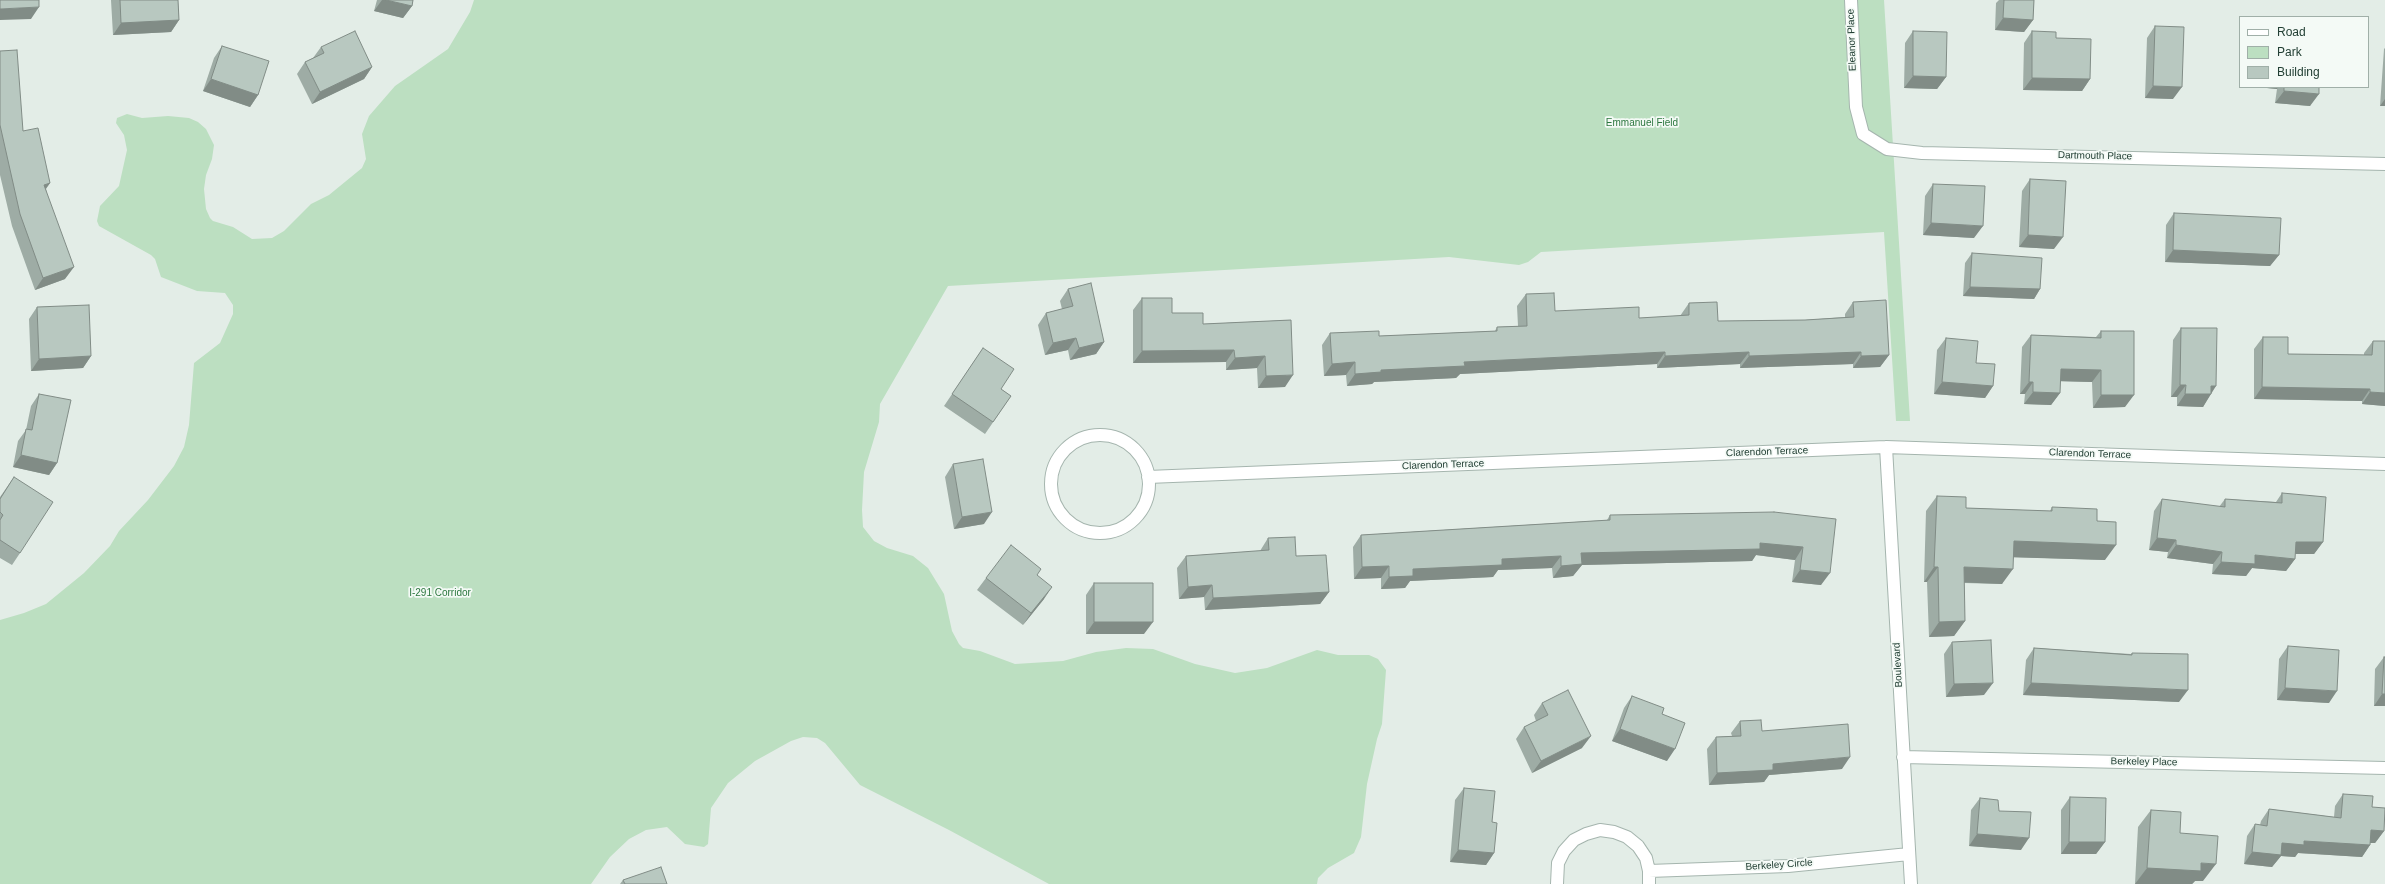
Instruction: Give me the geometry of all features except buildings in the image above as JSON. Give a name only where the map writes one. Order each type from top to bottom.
[{"type":"street","name":"Eleanor Place","points":[[1851,0],[1854,81]]},
{"type":"street","name":"Dartmouth Place","points":[[1854,81],[1856,107],[1863,134],[1887,149],[1922,153],[2385,164]]},
{"type":"street","points":[[1106,435],[1121,440],[1134,449],[1144,462],[1148,477],[1148,493],[1142,509],[1132,521],[1118,530],[1102,533],[1086,531],[1071,524],[1060,512],[1053,497],[1051,481],[1055,466],[1063,452],[1076,442],[1090,436],[1106,435]]},
{"type":"street","name":"Clarendon Terrace","points":[[1148,477],[1886,447],[2385,464]]},
{"type":"street","name":"Boulevard","points":[[1886,447],[1911,884]]},
{"type":"street","name":"Berkeley Place","points":[[1903,757],[2385,768]]},
{"type":"street","points":[[1557,884],[1558,863],[1564,851],[1574,840],[1586,834],[1600,830],[1614,832],[1627,837],[1638,846],[1646,858],[1649,871],[1649,884]]},
{"type":"street","name":"Berkeley Circle","points":[[1649,871],[1788,866],[1909,854]]},
{"type":"green space","name":"I-291 Corridor","points":[[474,0],[1884,0],[1910,421],[1896,421],[1884,232],[1541,252],[1528,262],[1519,265],[1449,257],[948,286],[880,404],[879,422],[864,472],[862,510],[863,527],[874,541],[887,548],[913,556],[928,568],[944,594],[952,631],[963,648],[980,651],[1015,664],[1063,661],[1096,652],[1126,648],[1153,649],[1195,664],[1235,673],[1267,668],[1317,650],[1338,655],[1369,655],[1378,659],[1386,670],[1382,724],[1377,739],[1367,784],[1361,837],[1354,853],[1328,868],[1318,878],[1317,884],[1049,884],[949,830],[860,785],[825,743],[817,738],[803,737],[791,741],[755,761],[728,783],[711,808],[708,844],[704,847],[685,844],[667,827],[646,830],[629,839],[610,857],[591,884],[0,884],[0,620],[24,613],[46,604],[84,573],[110,546],[119,531],[148,500],[174,466],[184,447],[189,425],[194,363],[220,343],[233,314],[233,305],[225,293],[197,291],[161,277],[155,259],[151,255],[99,226],[97,221],[100,206],[119,186],[127,150],[124,135],[116,123],[117,118],[127,114],[142,118],[168,116],[189,118],[198,122],[206,129],[214,145],[204,189],[206,209],[210,218],[213,221],[233,227],[252,239],[272,238],[284,231],[311,204],[329,195],[362,168],[366,159],[362,134],[369,116],[395,86],[448,49],[470,12]]},
{"type":"park label","name":"Emmanuel Field","points":[[1642,123]]}]
